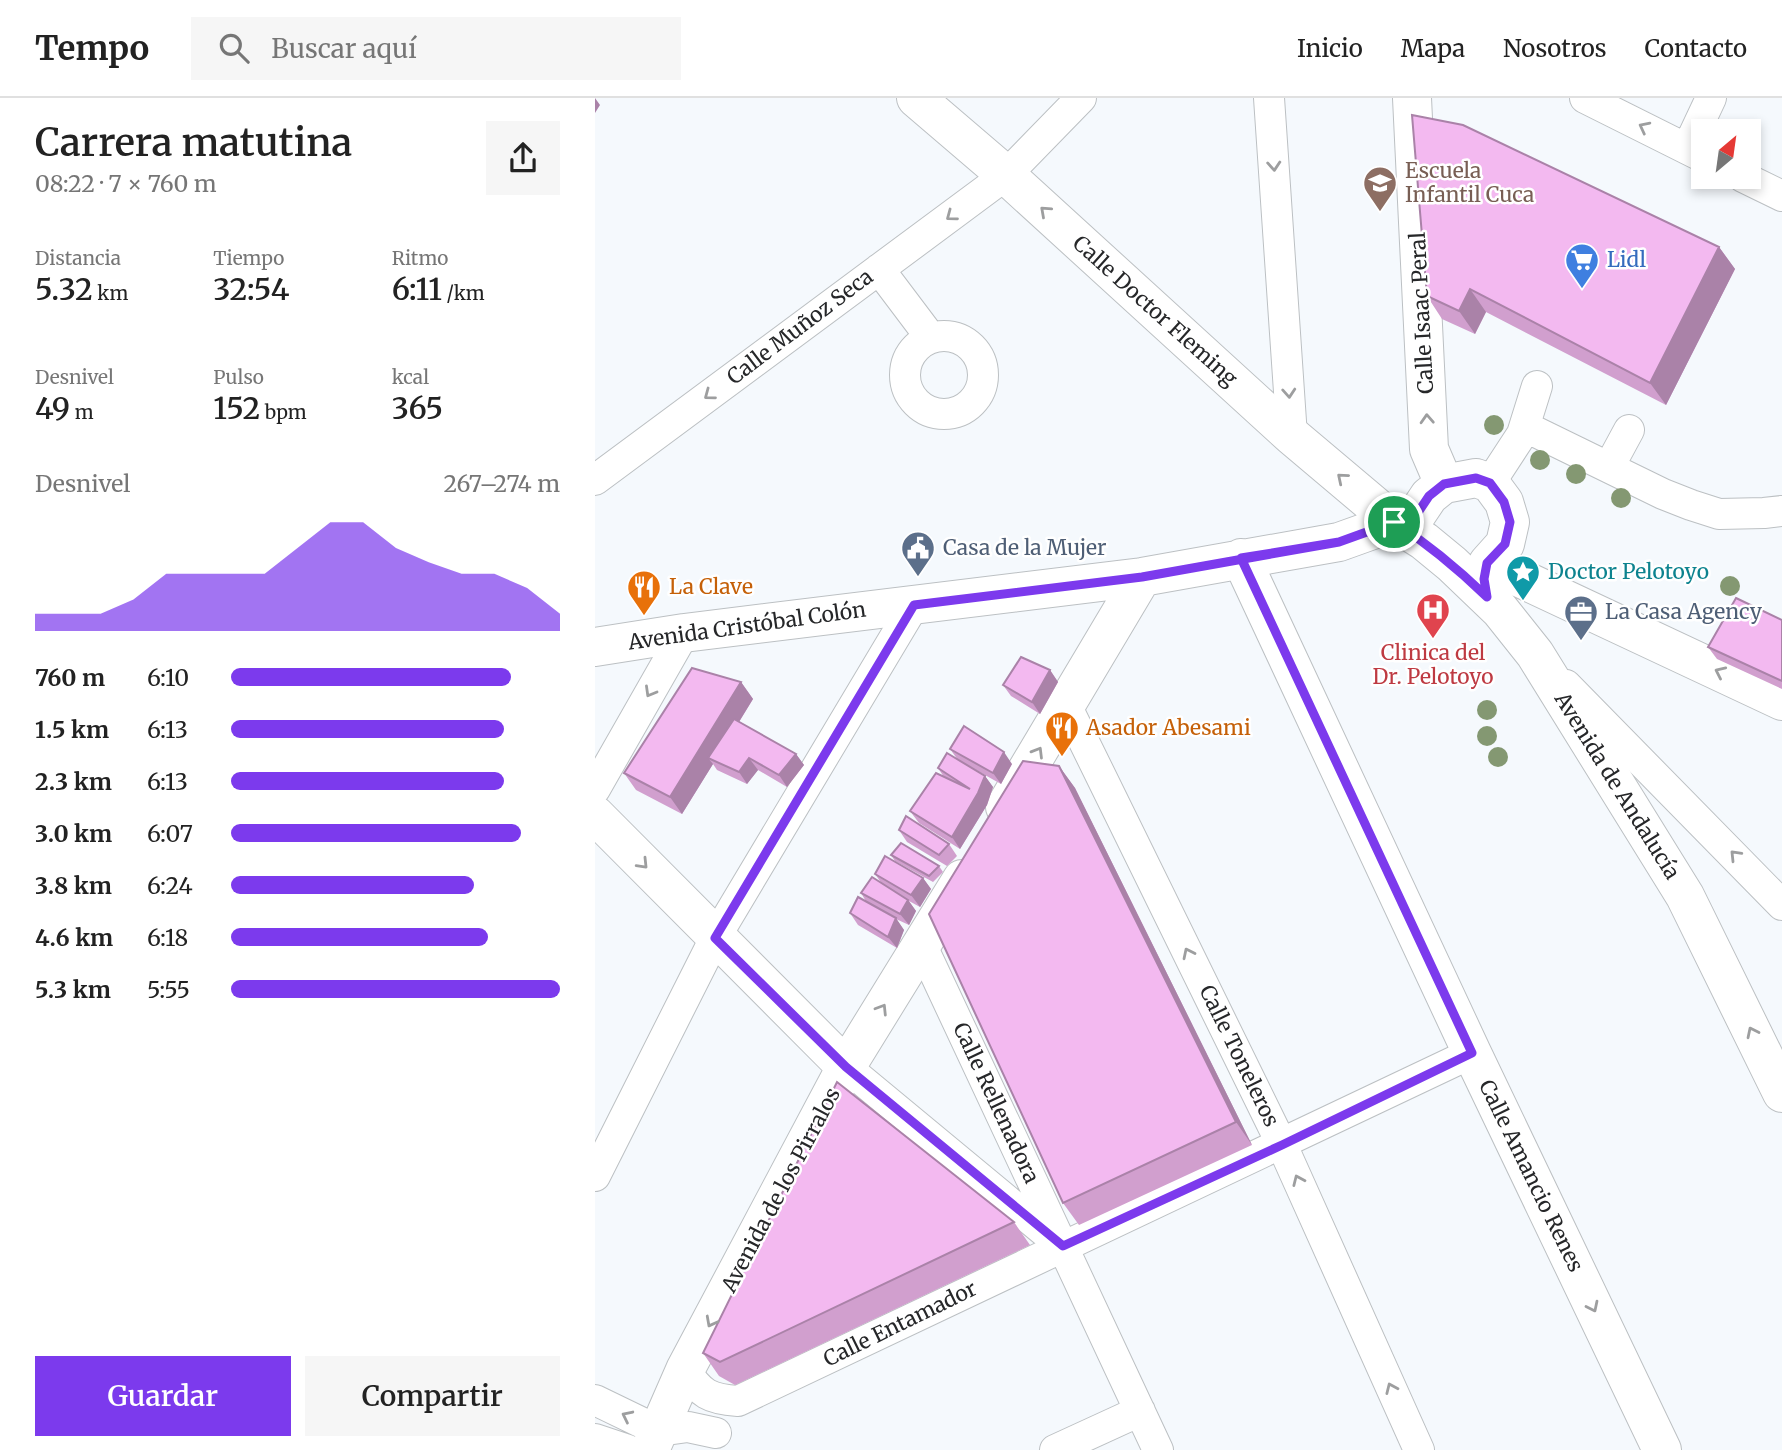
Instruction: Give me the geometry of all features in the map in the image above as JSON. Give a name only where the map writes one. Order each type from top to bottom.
[{"type":"main road","name":"Calle Doctor Fleming","points":[[916,98],[1006,175],[1292,436],[1394,522]]},
{"type":"main road","name":"Calle Isaac Peral","points":[[1412,98],[1429,449],[1444,484]]},
{"type":"main road","points":[[1444,484],[1476,478],[1490,483],[1504,502],[1510,522],[1505,544],[1487,580],[1782,701]]},
{"type":"main road","name":"Avenida Cristóbal Colón","points":[[595,647],[684,633],[1142,577],[1339,542],[1417,514],[1429,496],[1444,484]]},
{"type":"main road","name":"Avenida de Andalucía","points":[[1394,522],[1443,556],[1487,580],[1685,896],[1782,1093]]},
{"type":"main road","name":"Calle Amancio Renes","points":[[1241,558],[1472,1053],[1662,1450]]},
{"type":"main road","name":"Avenida de los Pirralos","points":[[646,1444],[846,1067],[922,946],[1142,577]]},
{"type":"main road","points":[[595,816],[846,1067]]},
{"type":"street","name":"Calle Muñoz Seca","points":[[595,480],[1006,175],[1081,98]]},
{"type":"street","points":[[1269,98],[1292,436]]},
{"type":"street","points":[[1585,98],[1691,151]]},
{"type":"street","points":[[1705,119],[1711,98]]},
{"type":"street","points":[[1761,186],[1782,196]]},
{"type":"street","points":[[879,269],[931,338]]},
{"type":"street","points":[[1490,483],[1523,434],[1537,386]]},
{"type":"street","points":[[1609,467],[1629,430]]},
{"type":"street","points":[[1523,434],[1534,431],[1663,494],[1719,514],[1782,511]]},
{"type":"street","points":[[595,1176],[715,938],[914,605]]},
{"type":"street","points":[[595,789],[684,633]]},
{"type":"street","points":[[1535,654],[1782,905]]},
{"type":"street","name":"Calle Toneleros","points":[[1066,705],[1282,1145],[1419,1450]]},
{"type":"street","name":"Calle Rellenadora","points":[[922,946],[1158,1450]]},
{"type":"street","name":"Calle Entamador","points":[[720,1441],[738,1401],[1472,1053]]},
{"type":"street","points":[[846,1067],[1063,1246]]},
{"type":"street","points":[[685,1370],[698,1389],[717,1400],[738,1401]]},
{"type":"street","points":[[595,1400],[646,1444]]},
{"type":"street","points":[[1055,1450],[1140,1411]]},
{"type":"street","points":[[595,1439],[646,1444],[688,1427],[720,1441]]},
{"type":"building","name":"Lidl","points":[[1412,115],[1463,125],[1719,247],[1650,383],[1470,289],[1459,311],[1427,296]]},
{"type":"building","points":[[1736,598],[1782,620],[1782,681],[1708,647]]},
{"type":"building","points":[[1021,657],[1050,670],[1032,702],[1003,685]]},
{"type":"building","points":[[692,668],[741,682],[670,797],[624,773]]},
{"type":"building","points":[[734,719],[796,754],[779,775],[749,758],[739,772],[708,758]]},
{"type":"building","points":[[964,726],[1004,752],[993,773],[950,749]]},
{"type":"building","points":[[947,753],[985,776],[952,837],[910,811],[936,773],[970,789],[938,768]]},
{"type":"building","points":[[1023,761],[1059,766],[1236,1122],[1063,1203],[929,914]]},
{"type":"building","points":[[906,816],[949,844],[939,855],[899,830]]},
{"type":"building","points":[[901,843],[939,866],[929,876],[891,855]]},
{"type":"building","points":[[885,856],[923,878],[911,895],[875,874]]},
{"type":"building","points":[[872,877],[908,900],[900,914],[861,893]]},
{"type":"building","points":[[858,897],[896,918],[888,937],[850,913]]},
{"type":"building","points":[[837,1082],[1014,1222],[720,1362],[703,1353]]},
{"type":"place","name":"Escuela Infantil Cuca","points":[[1380,213]]},
{"type":"place","name":"Lidl","points":[[1582,290]]},
{"type":"place","name":"Casa de la Mujer","points":[[918,578]]},
{"type":"place","name":"Doctor Pelotoyo","points":[[1523,602]]},
{"type":"place","name":"La Clave","points":[[644,617]]},
{"type":"place","name":"Clinica del Dr. Pelotoyo","points":[[1433,640]]},
{"type":"place","name":"La Casa Agency","points":[[1581,642]]},
{"type":"place","name":"Asador Abesami","points":[[1062,758]]},
{"type":"route","points":[[1394,522],[1339,542],[1241,558],[1142,577],[914,605],[715,938],[846,1067],[1063,1246],[1282,1145],[1472,1053],[1241,558],[1339,542],[1394,522],[1417,514],[1429,496],[1444,484],[1476,478],[1490,483],[1504,502],[1510,522],[1505,544],[1487,563],[1484,579],[1487,597],[1424,541],[1394,522]]}]
